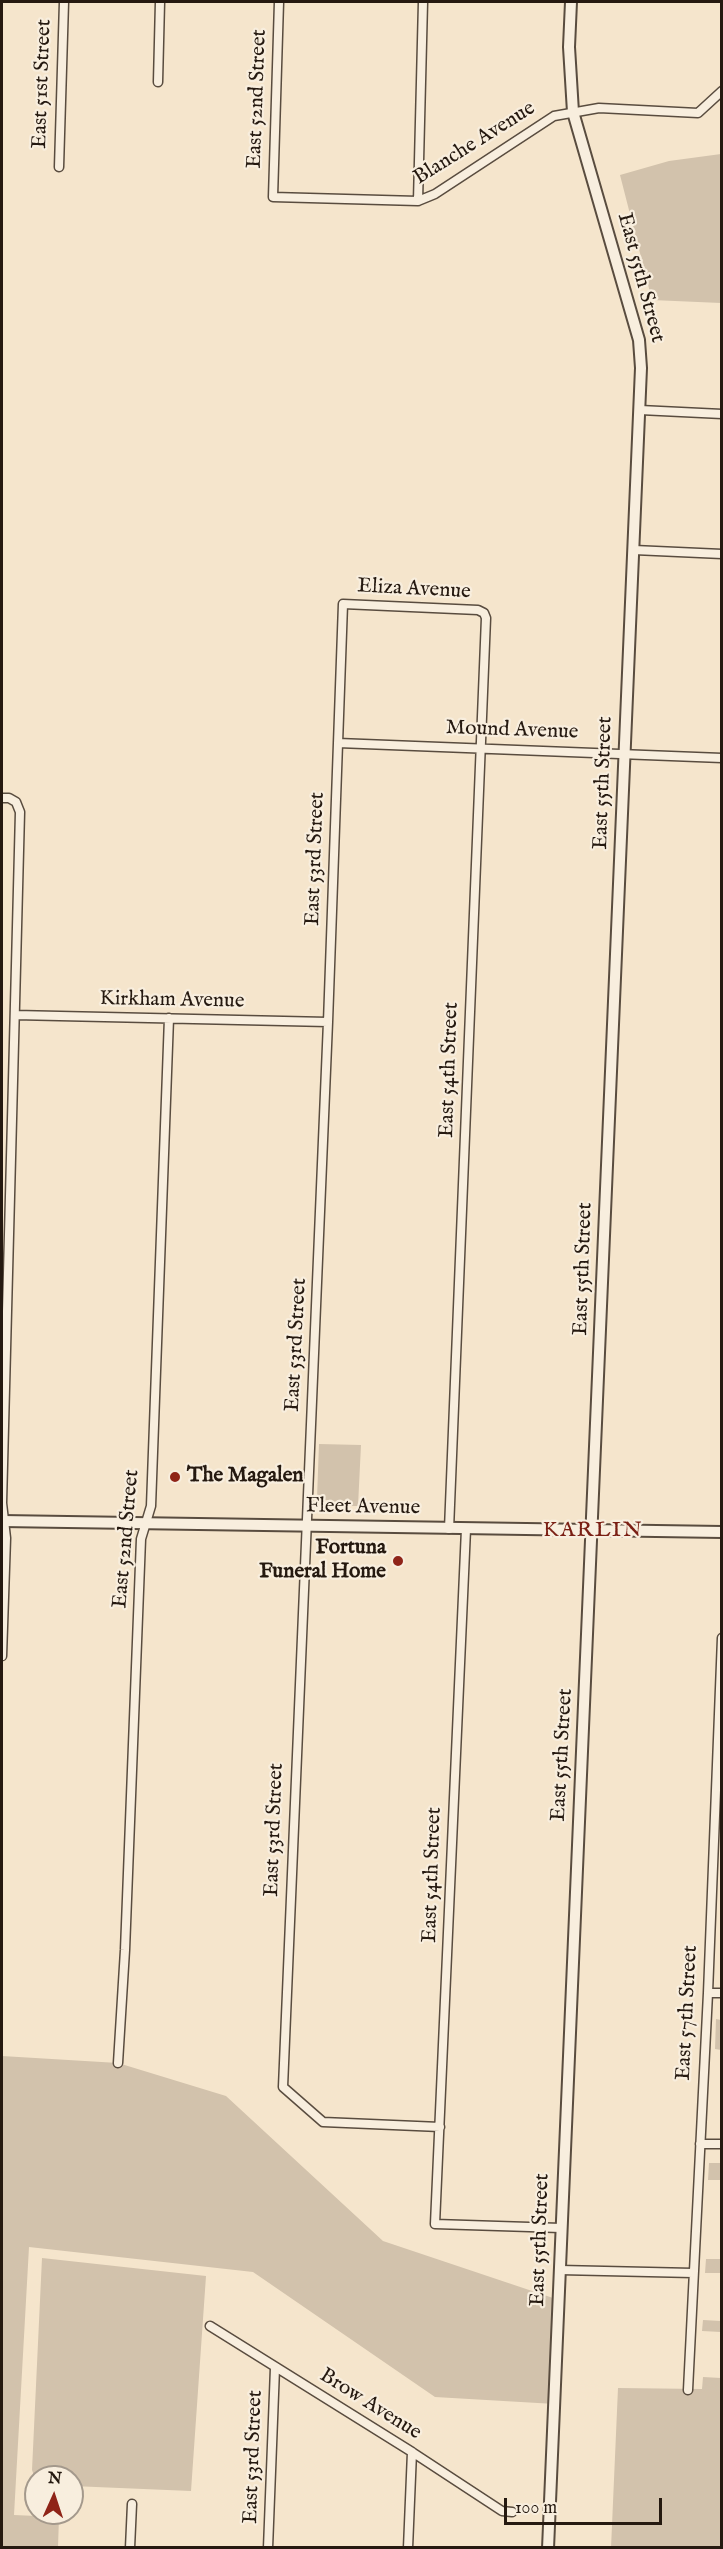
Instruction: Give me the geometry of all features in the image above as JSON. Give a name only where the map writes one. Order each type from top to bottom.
[{"type":"street","name":"East 51st Street","points":[[59,167],[64,2]]},
{"type":"street","points":[[158,82],[160,2]]},
{"type":"street","name":"East 52nd Street","points":[[273,196],[279,2]]},
{"type":"street","points":[[418,201],[423,2]]},
{"type":"street","name":"East 55th Street","points":[[548,2547],[641,368],[639,339],[573,112],[569,47],[571,2]]},
{"type":"street","name":"Blanche Avenue","points":[[273,196],[418,201],[435,194],[554,116],[599,108],[698,113],[722,91]]},
{"type":"street","points":[[640,410],[722,414]]},
{"type":"street","points":[[634,550],[722,554]]},
{"type":"street","name":"Eliza Avenue","points":[[343,604],[478,610],[484,613]]},
{"type":"street","name":"East 53rd Street","points":[[343,604],[328,1022],[283,2087],[322,2122],[440,2127]]},
{"type":"street","name":"East 54th Street","points":[[449,1528],[482,748],[486,618],[484,613]]},
{"type":"street","name":"Mound Avenue","points":[[338,743],[722,758]]},
{"type":"street","points":[[2,798],[9,798],[16,802],[20,812],[2,1503],[2,1521],[6,1538],[2,1656]]},
{"type":"street","name":"Kirkham Avenue","points":[[15,1015],[328,1022]]},
{"type":"street","name":"East 52nd Street","points":[[118,2063],[125,1950],[141,1539],[151,1506],[169,1018]]},
{"type":"street","name":"Fleet Avenue","points":[[2,1521],[722,1532]]},
{"type":"street","name":"East 54th Street","points":[[466,1529],[435,2224],[561,2228]]},
{"type":"street","name":"East 57th Street","points":[[688,2390],[718,1843],[722,1638]]},
{"type":"street","points":[[708,1993],[722,1993]]},
{"type":"street","points":[[700,2144],[722,2144]]},
{"type":"street","points":[[560,2270],[693,2273]]},
{"type":"street","name":"Brow Avenue","points":[[210,2326],[502,2511],[512,2512]]},
{"type":"street","name":"East 53rd Street","points":[[268,2547],[275,2368]]},
{"type":"street","points":[[408,2547],[412,2452]]},
{"type":"street","points":[[130,2547],[132,2504]]},
{"type":"shaded area","points":[[721,154],[721,303],[652,300],[620,175],[669,161]]},
{"type":"shaded area","points":[[319,1444],[361,1445],[358,1506],[332,1506],[331,1501],[317,1498]]},
{"type":"shaded area","points":[[716,2019],[721,2020],[721,2050],[715,2049]]},
{"type":"shaded area","points":[[2,2056],[118,2063],[226,2096],[383,2241],[559,2300],[555,2404],[435,2397],[253,2272],[29,2247],[14,2515],[24,2515],[24,2525],[59,2525],[58,2547],[2,2547]]},
{"type":"shaded area","points":[[709,2163],[721,2163],[721,2180],[708,2180]]},
{"type":"shaded area","points":[[42,2258],[206,2276],[191,2491],[84,2487],[84,2465],[32,2465]]},
{"type":"shaded area","points":[[706,2259],[721,2259],[721,2273],[705,2273]]},
{"type":"shaded area","points":[[703,2320],[721,2321],[721,2332],[702,2331]]},
{"type":"shaded area","points":[[703,2377],[721,2378],[721,2547],[611,2548],[618,2388],[702,2389]]},
{"type":"place","name":"The Magalen","points":[[175,1477]]},
{"type":"place","name":"Fortuna Funeral Home","points":[[398,1561]]},
{"type":"district","name":"KARLIN","points":[[593,1531]]}]
